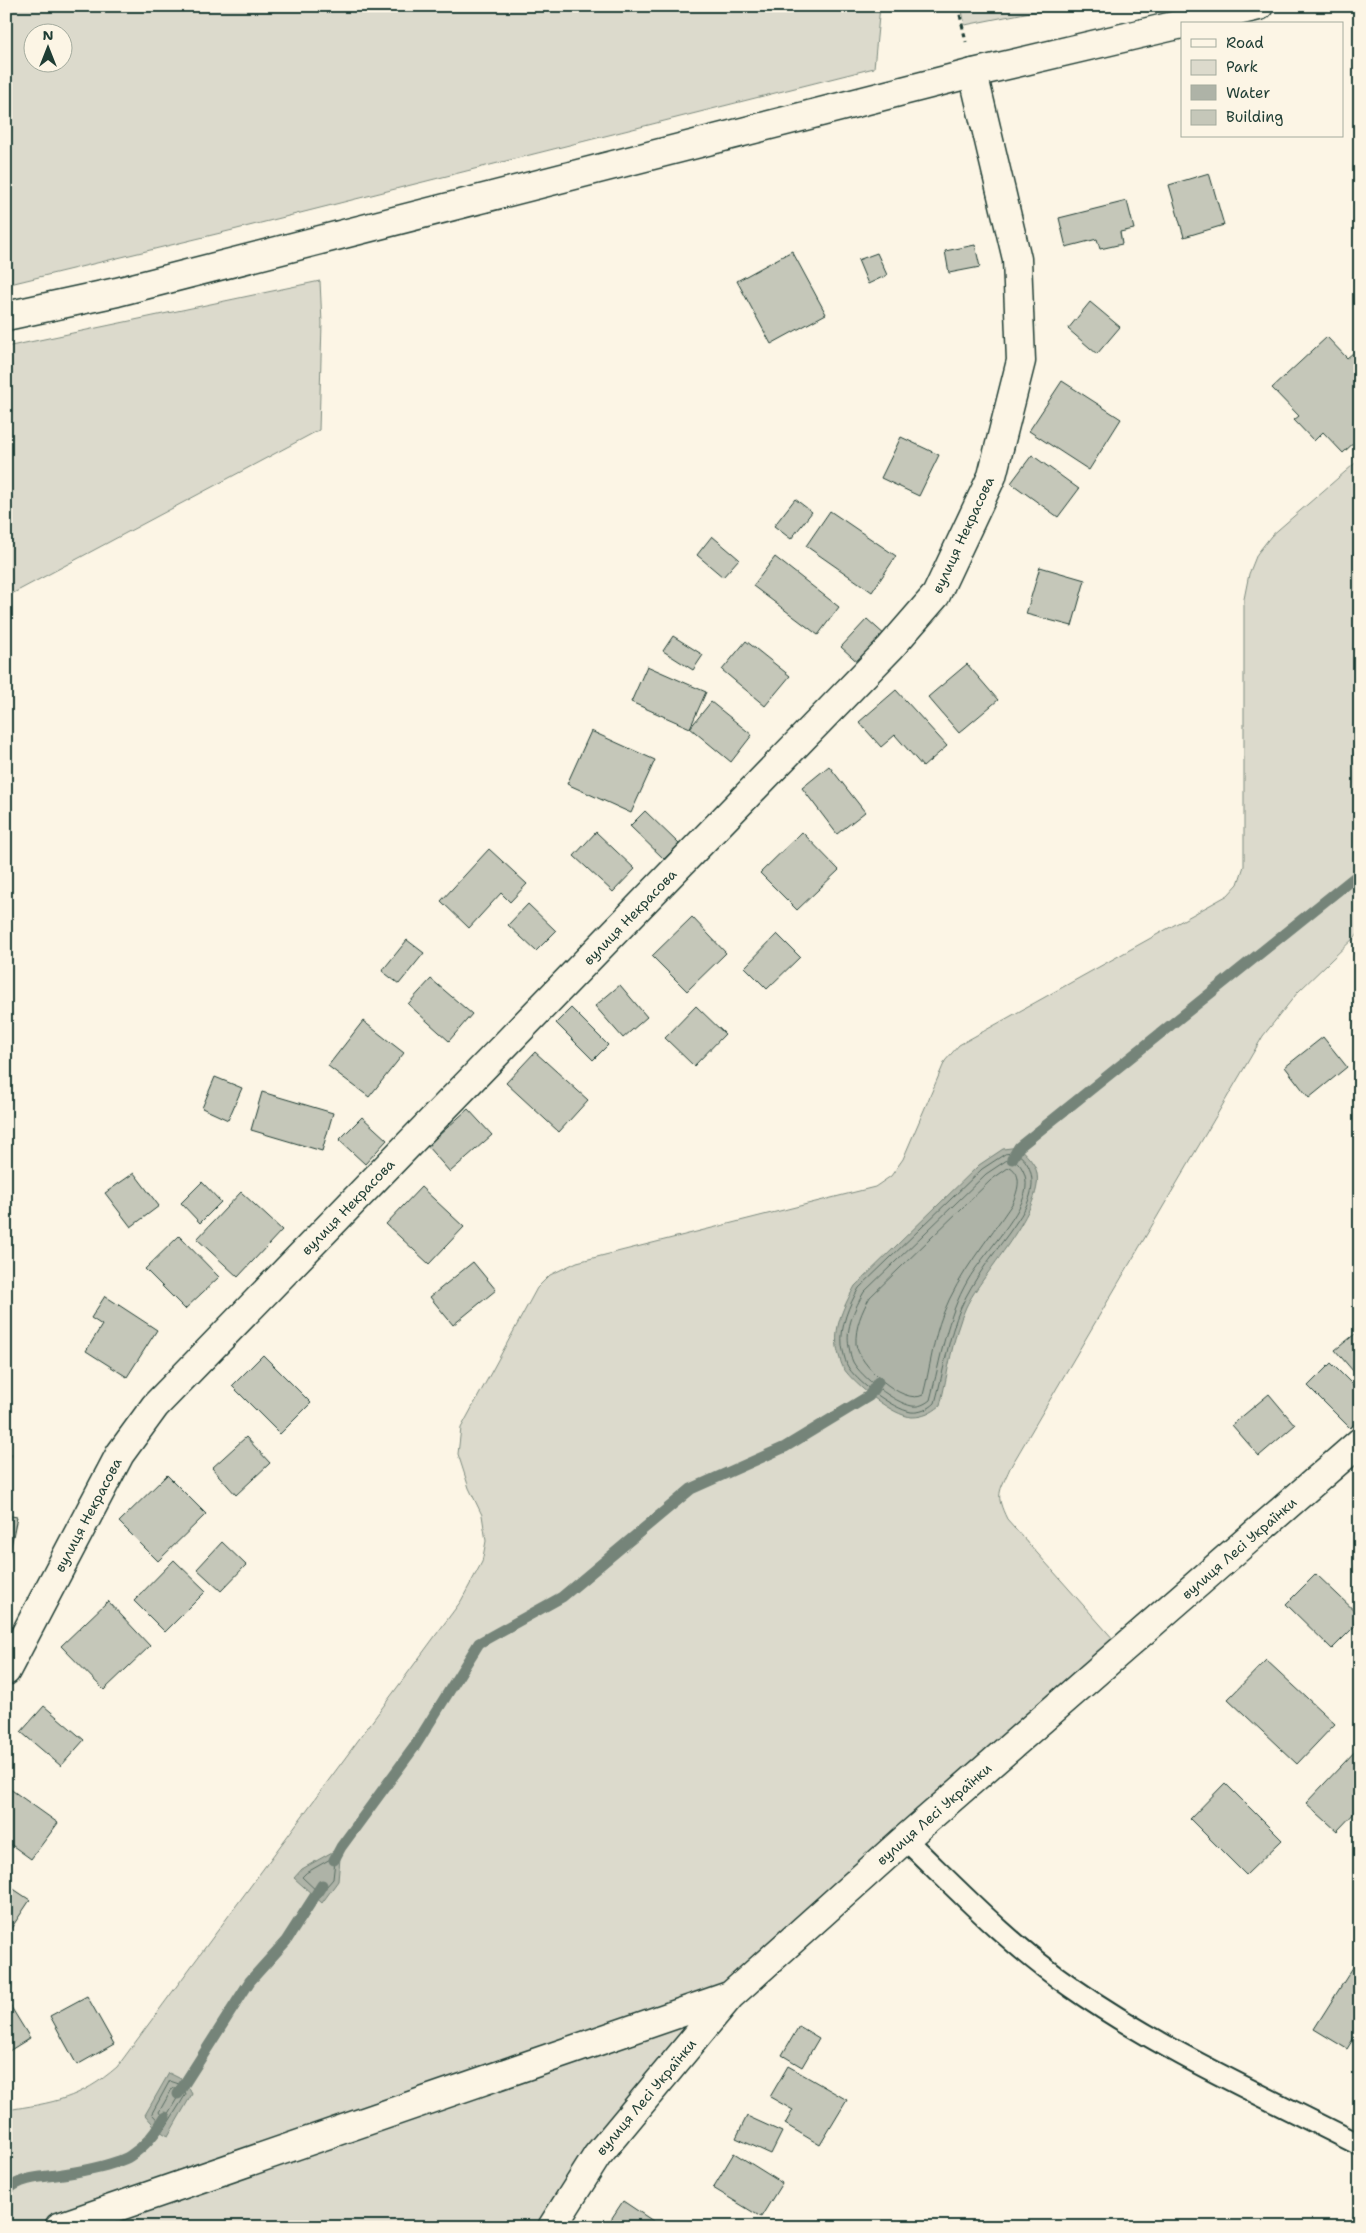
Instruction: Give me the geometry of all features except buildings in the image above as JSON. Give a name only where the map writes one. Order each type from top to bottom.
[{"type":"street","points":[[1191,22],[1258,6]]},
{"type":"street","points":[[6,316],[117,292],[347,235],[974,73],[1181,24]]},
{"type":"street","name":"вулиця Некрасова","points":[[6,1672],[120,1454],[155,1406],[890,648],[936,595],[992,476],[1021,362],[1017,259],[974,73]]},
{"type":"street","name":"вулиця Лесі Українки","points":[[552,2227],[597,2156],[730,1996],[905,1839],[1360,1442]]},
{"type":"street","points":[[59,2227],[730,1996]]},
{"type":"lane","points":[[905,1839],[1023,1951],[1071,1987],[1150,2038],[1360,2144]]},
{"type":"green space","points":[[6,6],[880,6],[874,68],[237,229],[6,285]]},
{"type":"green space","points":[[961,6],[1060,6],[965,25]]},
{"type":"green space","points":[[320,281],[322,323],[319,430],[6,597],[6,347]]},
{"type":"green space","points":[[1360,459],[1360,932],[1298,992],[1263,1036],[1010,1468],[1000,1494],[1001,1504],[1007,1519],[1122,1649],[730,1996],[552,2227],[6,2227],[6,2110],[52,2102],[78,2093],[104,2078],[117,2067],[461,1601],[482,1562],[486,1541],[482,1515],[469,1488],[458,1454],[461,1428],[537,1288],[550,1275],[577,1262],[875,1187],[891,1176],[903,1159],[945,1061],[959,1045],[1228,895],[1238,884],[1244,866],[1244,599],[1249,574],[1257,554],[1271,536]]},
{"type":"water","points":[[1019,1147],[1034,1165],[1037,1180],[1034,1197],[1014,1236],[966,1307],[954,1343],[940,1406],[934,1411],[916,1417],[895,1411],[865,1391],[844,1369],[837,1347],[837,1331],[841,1315],[848,1300],[855,1286],[979,1165],[1003,1149]]},
{"type":"water","points":[[341,1847],[338,1881],[322,1903],[294,1878],[302,1869]]},
{"type":"water","points":[[169,2073],[185,2081],[192,2094],[168,2136],[158,2130],[145,2115]]},
{"type":"waterway","points":[[1012,1159],[1019,1147],[1360,873]]},
{"type":"waterway","points":[[334,1860],[341,1847],[415,1746],[479,1643],[562,1597],[691,1489],[785,1447],[869,1396],[878,1382]]},
{"type":"waterway","points":[[178,2094],[250,1981],[286,1941],[322,1885]]},
{"type":"waterway","points":[[6,2191],[17,2183],[30,2179],[105,2165],[130,2156],[154,2133],[165,2117]]}]
